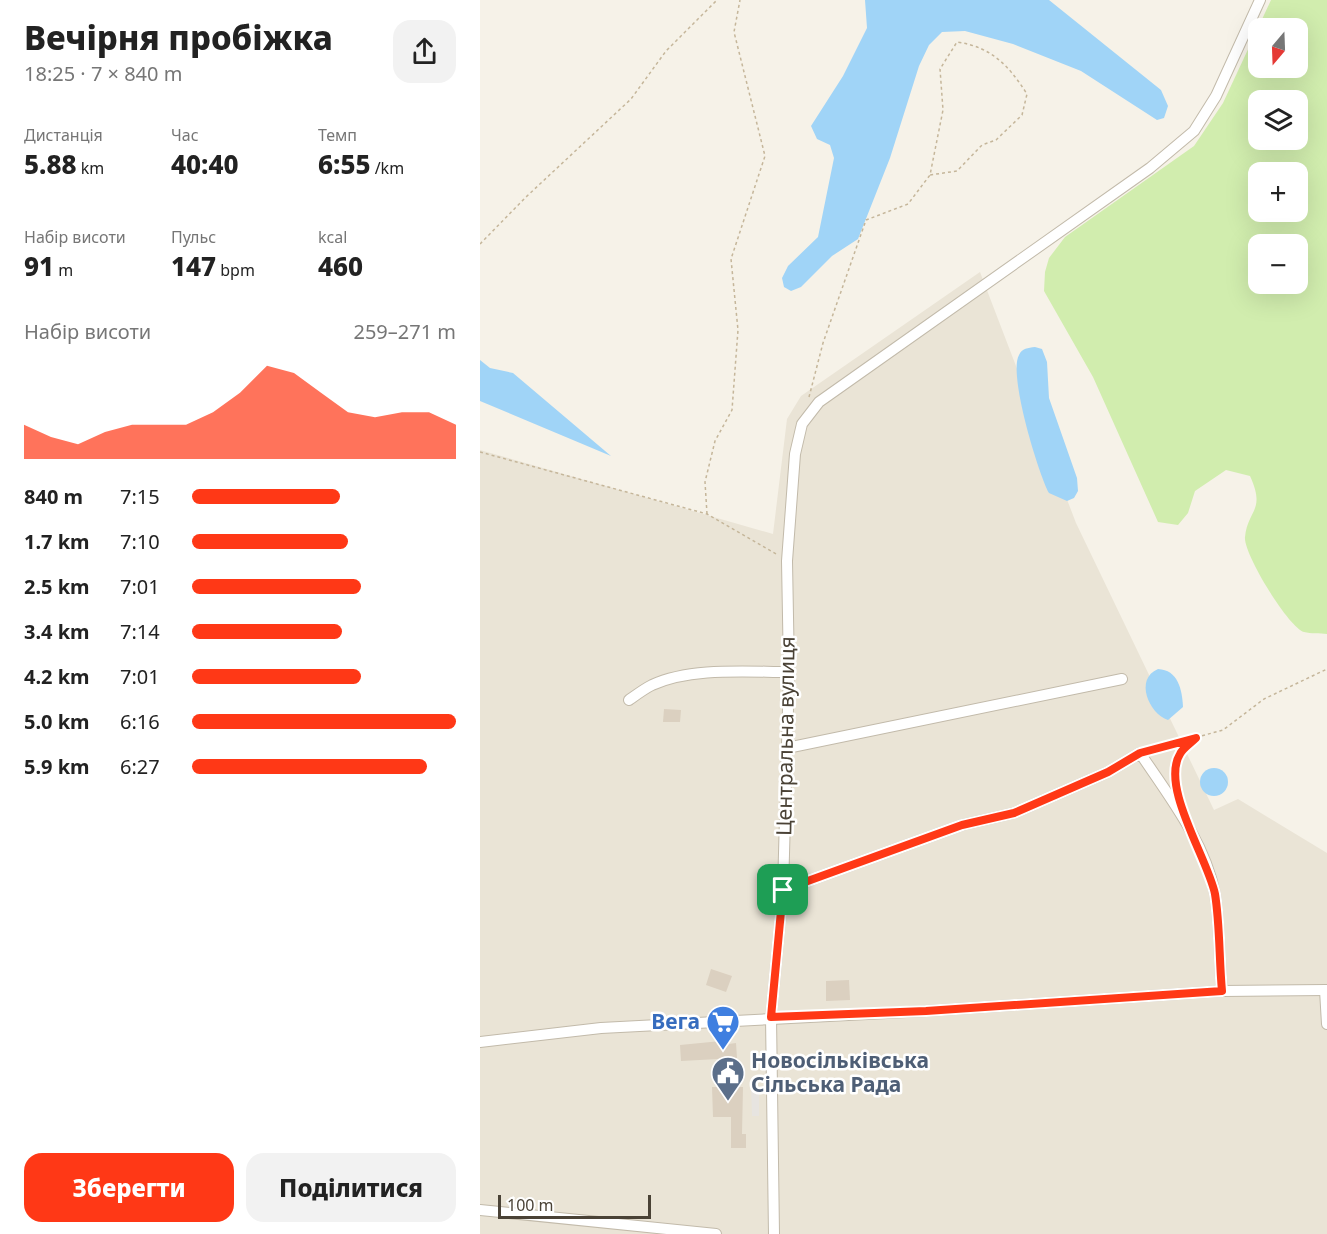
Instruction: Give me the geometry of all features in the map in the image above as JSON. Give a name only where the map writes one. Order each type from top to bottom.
[{"type":"street","name":"Центральна вулиця","points":[[774,1234],[771,1017],[783,890],[789,672],[787,561],[795,454],[802,424],[819,402],[1150,168],[1194,131],[1215,96],[1260,0]]},
{"type":"street","points":[[628,700],[653,684],[683,677],[714,672],[789,672]]},
{"type":"street","points":[[787,748],[1122,679]]},
{"type":"street","points":[[783,890],[962,825],[1014,813],[1108,772],[1140,753],[1185,821],[1204,859],[1215,894],[1222,991]]},
{"type":"street","points":[[480,1042],[601,1028],[771,1017],[926,1011],[1222,991],[1326,990],[1327,1024]]},
{"type":"street","points":[[480,1210],[716,1234]]},
{"type":"path","points":[[480,244],[526,197],[631,99],[666,51],[717,0]]},
{"type":"path","points":[[707,514],[705,482],[712,452],[715,441],[732,410],[738,330],[731,260],[765,156],[734,32],[740,0]]},
{"type":"path","points":[[807,404],[823,343],[866,220],[908,204],[930,175],[943,110],[940,69],[957,42],[977,45],[1010,68],[1022,85],[1027,94],[1022,115],[996,140],[982,145],[957,171],[930,175]]},
{"type":"path","points":[[480,452],[707,514],[787,561]]},
{"type":"path","points":[[1140,753],[1223,730],[1264,699],[1327,669]]},
{"type":"path","points":[[1178,793],[1174,774],[1179,755],[1196,738]]},
{"type":"shaded area","points":[[980,272],[1076,523],[1214,810],[1238,799],[1327,853],[1327,1234],[480,1234],[480,450],[773,534],[787,419],[801,396]]},
{"type":"shaded area","points":[[751,1086],[759,1086],[759,1116],[752,1116]]},
{"type":"green space","points":[[1271,0],[1327,0],[1327,634],[1307,633],[1297,627],[1268,589],[1251,558],[1245,537],[1255,509],[1256,496],[1250,476],[1226,470],[1195,491],[1188,513],[1178,525],[1158,522],[1093,377],[1044,291],[1045,272],[1049,258],[1065,237],[1194,146],[1223,103],[1248,49],[1248,78],[1308,78],[1308,18],[1263,18]]},
{"type":"water","points":[[865,0],[1049,0],[1161,90],[1168,106],[1164,118],[1157,120],[1081,71],[1013,44],[965,31],[942,32],[929,45],[919,66],[890,158],[858,239],[832,256],[801,287],[791,291],[784,287],[782,278],[788,266],[818,237],[834,158],[830,145],[817,139],[811,126],[843,76],[867,28]]},
{"type":"water","points":[[1028,348],[1042,349],[1047,362],[1049,398],[1077,478],[1078,491],[1074,498],[1067,501],[1049,493],[1038,465],[1021,401],[1017,366],[1019,355]]},
{"type":"water","points":[[480,360],[490,368],[513,373],[611,456],[480,401]]},
{"type":"water","points":[[1158,669],[1165,670],[1174,677],[1181,694],[1183,707],[1168,720],[1155,711],[1147,696],[1147,680]]},
{"type":"water","points":[[1214,768],[1224,772],[1228,782],[1224,792],[1214,796],[1204,792],[1200,782],[1204,772]]},
{"type":"water","points":[[742,1063],[742,1080],[715,1081],[714,1066]]},
{"type":"building","points":[[664,709],[681,710],[680,722],[663,722]]},
{"type":"building","points":[[711,969],[732,976],[726,992],[706,985]]},
{"type":"building","points":[[849,980],[850,1000],[826,1001],[826,981]]},
{"type":"building","points":[[721,1041],[721,1045],[736,1043],[737,1058],[681,1061],[680,1045]]},
{"type":"building","name":"Новосільківська Сільська Рада","points":[[712,1087],[743,1087],[742,1134],[746,1134],[746,1148],[731,1148],[731,1117],[713,1117]]},
{"type":"place","name":"Вега","points":[[723,1051]]},
{"type":"place","name":"Новосільківська Сільська Рада","points":[[728,1102]]},
{"type":"route","points":[[1196,738],[1179,755],[1174,774],[1185,821],[1204,859],[1215,894],[1222,991],[926,1011],[771,1017],[780,946],[783,890],[962,825],[1014,813],[1108,772],[1140,753],[1196,738]]}]
